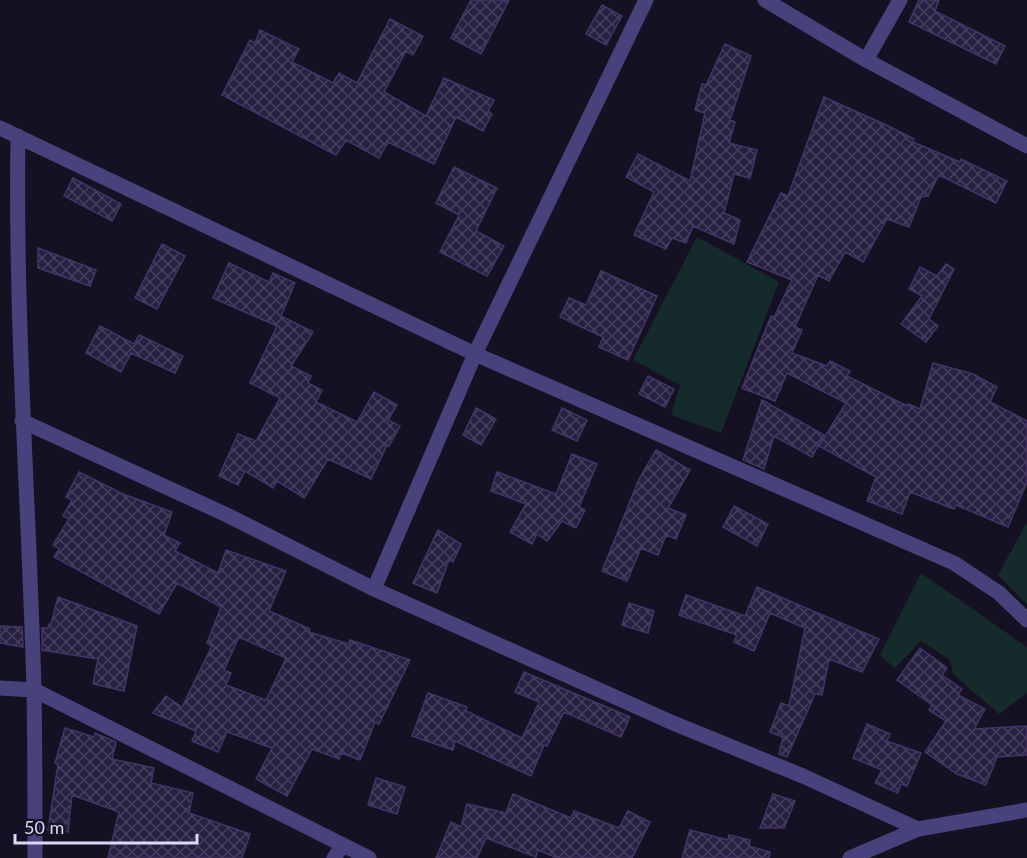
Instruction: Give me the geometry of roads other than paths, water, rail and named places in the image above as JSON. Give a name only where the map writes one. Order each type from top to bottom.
[{"type":"street","points":[[374,589],[475,354],[646,0]]},
{"type":"street","points":[[765,0],[866,60],[1027,146]]},
{"type":"street","points":[[866,60],[900,0]]},
{"type":"street","points":[[0,128],[475,354],[954,563],[999,593],[1027,620]]},
{"type":"street","points":[[18,136],[17,211],[22,421],[33,690],[35,858]]},
{"type":"street","points":[[22,421],[227,515],[374,589],[673,723],[803,776],[918,829]]},
{"type":"street","points":[[0,688],[33,690],[369,858]]},
{"type":"street","points":[[850,858],[918,829],[1027,810]]},
{"type":"street","points":[[334,858],[343,845]]}]
